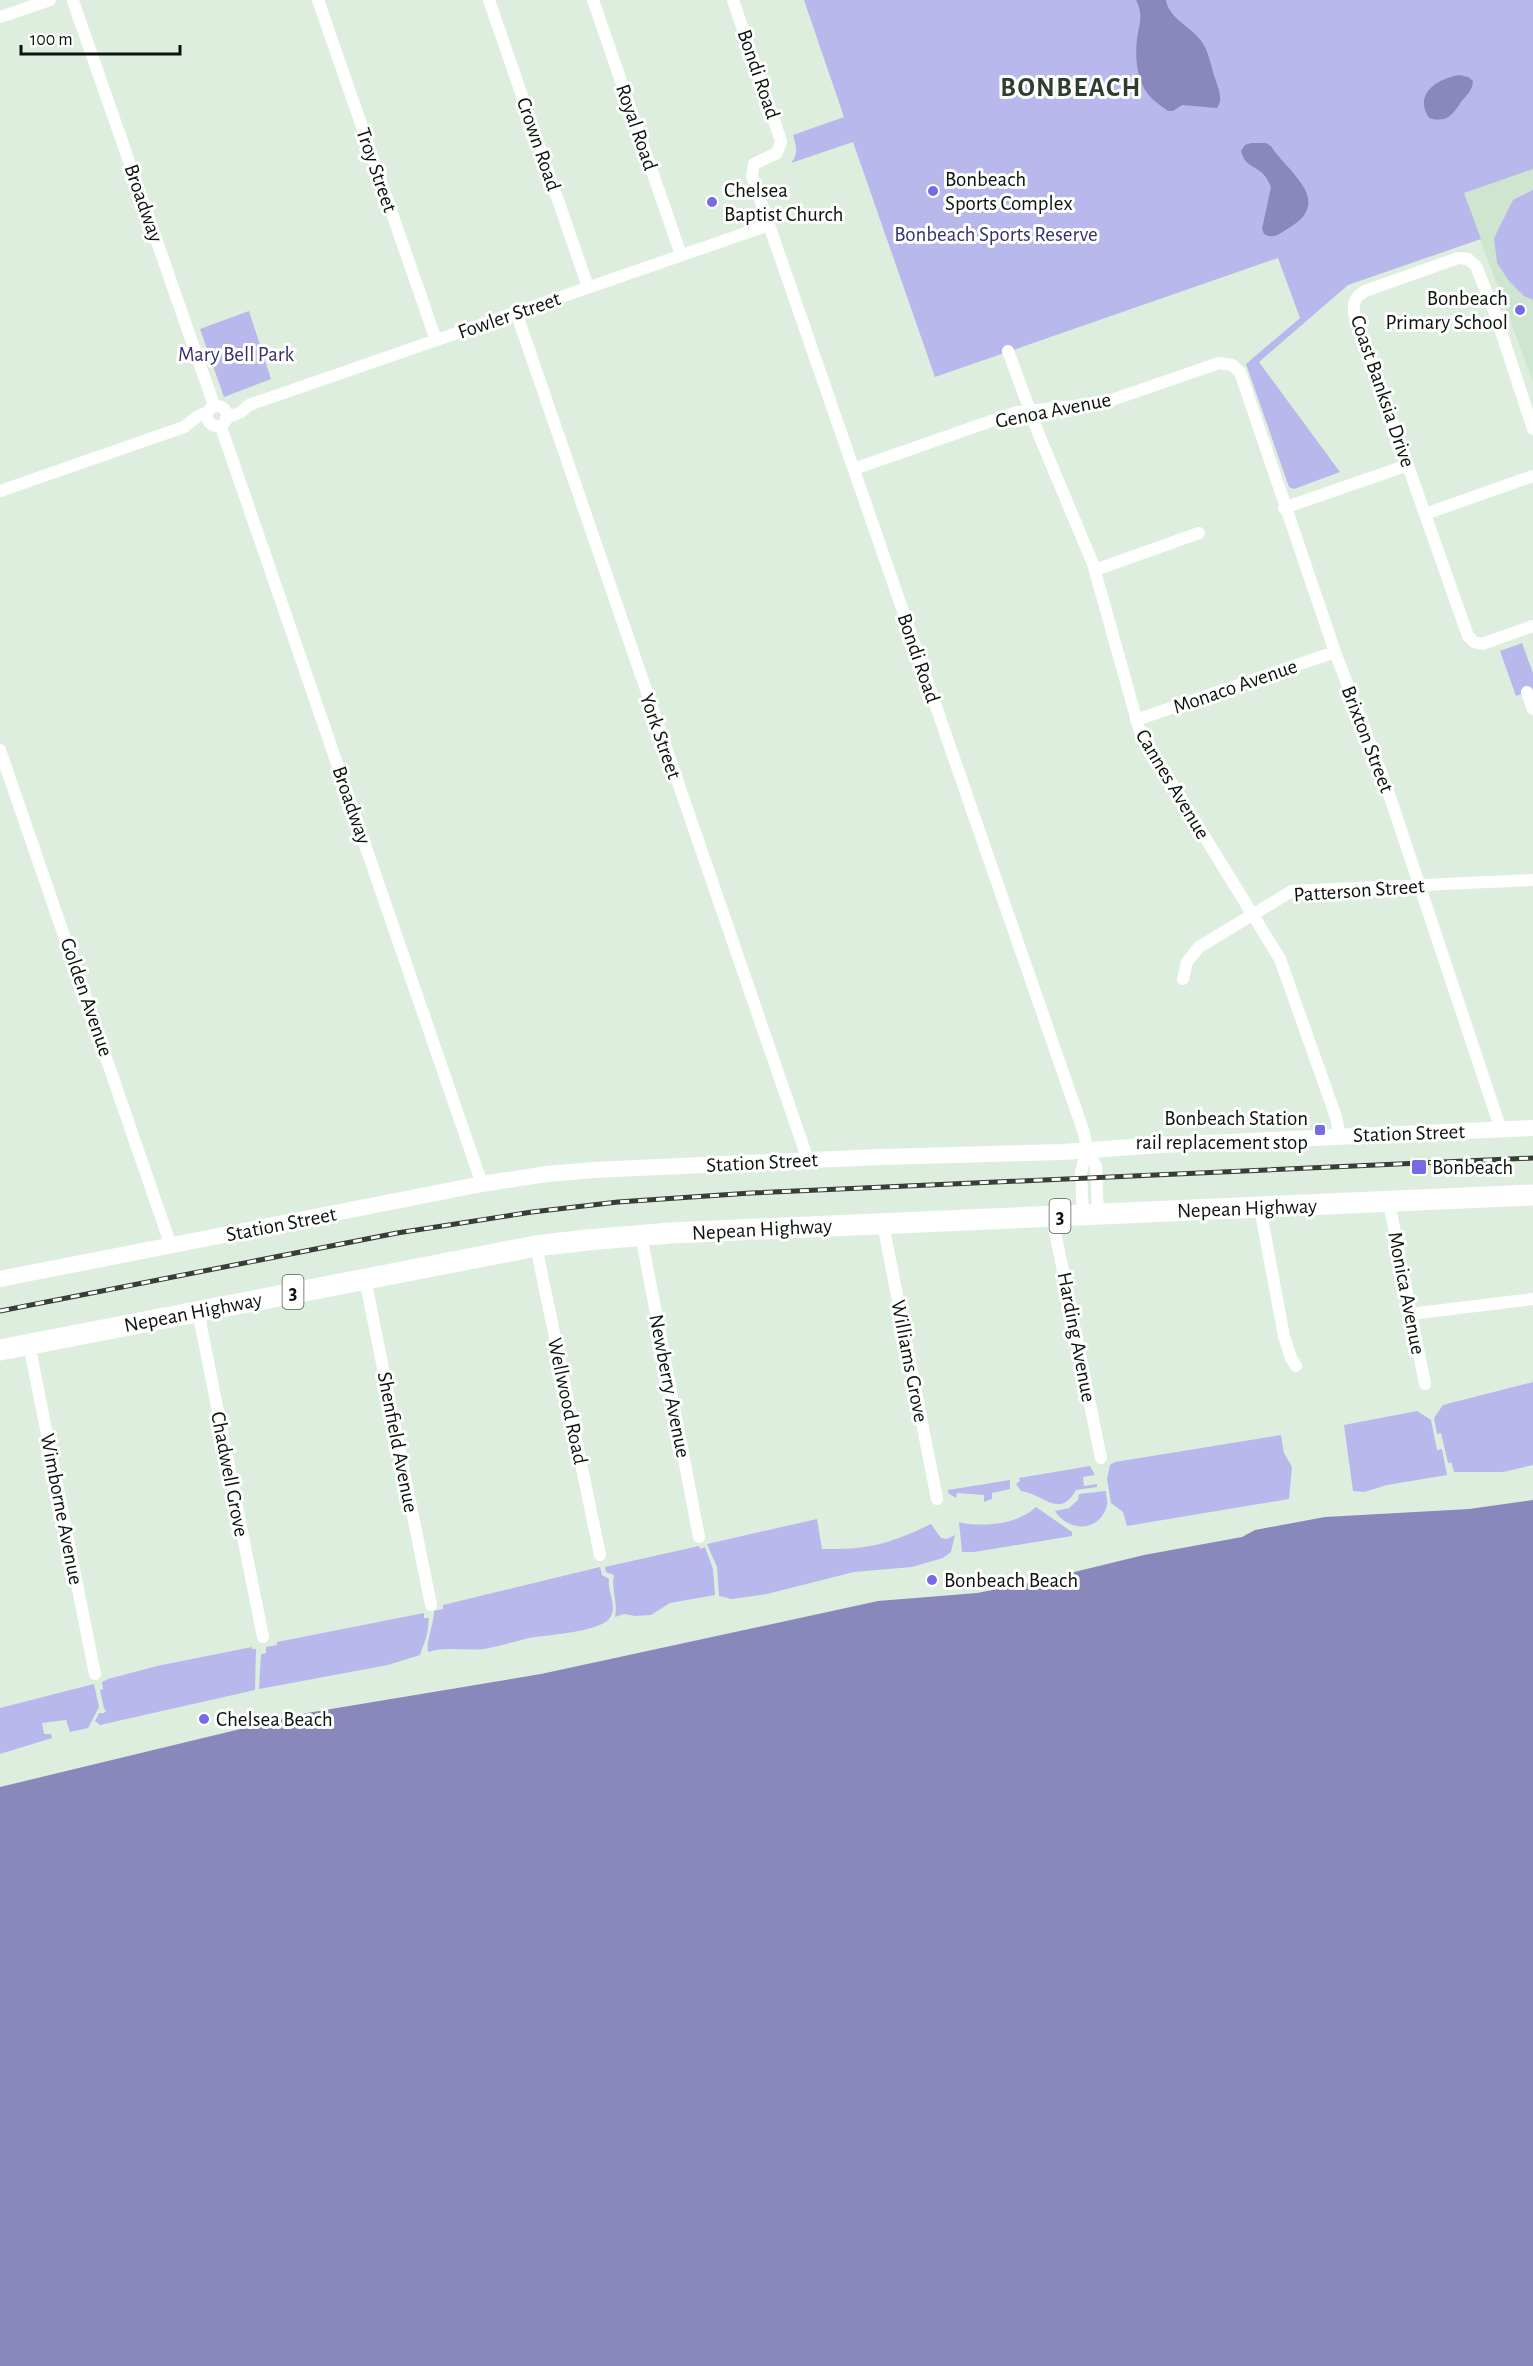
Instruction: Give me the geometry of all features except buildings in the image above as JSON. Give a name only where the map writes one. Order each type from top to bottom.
[{"type":"highway","name":"Nepean Highway","points":[[0,1350],[536,1246],[642,1235],[1533,1195]]},
{"type":"street","points":[[0,17],[50,0]]},
{"type":"street","name":"Broadway","points":[[71,0],[482,1184]]},
{"type":"street","name":"Troy Street","points":[[318,0],[436,340]]},
{"type":"street","name":"Crown Road","points":[[489,0],[588,287]]},
{"type":"street","name":"Royal Road","points":[[593,0],[681,255]]},
{"type":"street","name":"Bondi Road","points":[[733,0],[781,137],[781,148],[776,155],[756,163],[752,176],[1080,1122],[1087,1150],[1095,1163],[1097,1189],[1091,1215]]},
{"type":"street","name":"Fowler Street","points":[[0,491],[184,427],[197,428],[217,416],[241,412],[249,405],[769,225]]},
{"type":"street","name":"Coast Banksia Drive","points":[[1533,429],[1496,316],[1476,266],[1467,259],[1458,258],[1365,291],[1354,300],[1354,313],[1468,636],[1474,642],[1482,644],[1533,626]]},
{"type":"street","name":"York Street","points":[[516,312],[808,1160]]},
{"type":"street","name":"Cannes Avenue","points":[[1008,351],[1029,411],[1095,570],[1136,720],[1147,745],[1282,963],[1336,1117],[1340,1136]]},
{"type":"street","name":"Genoa Avenue","points":[[854,469],[1003,417],[1029,411],[1102,404],[1219,363]]},
{"type":"street","name":"Brixton Street","points":[[1219,363],[1232,365],[1240,372],[1284,508],[1335,652],[1387,788],[1501,1130]]},
{"type":"street","points":[[1284,508],[1408,465]]},
{"type":"street","points":[[1425,513],[1533,476]]},
{"type":"street","points":[[1095,570],[1199,533]]},
{"type":"street","name":"Monaco Avenue","points":[[1136,720],[1335,652]]},
{"type":"street","points":[[1527,692],[1533,710]]},
{"type":"street","name":"Golden Avenue","points":[[0,750],[171,1246]]},
{"type":"street","name":"Patterson Street","points":[[1184,979],[1187,962],[1196,949],[1295,890],[1533,880]]},
{"type":"street","name":"Station Street","points":[[0,1279],[482,1184],[547,1174],[593,1170],[808,1160],[990,1155],[1533,1128]]},
{"type":"street","name":"Bondi Road","points":[[1087,1150],[1081,1172],[1082,1189],[1091,1215]]},
{"type":"street","name":"Monica Avenue","points":[[1389,1202],[1425,1384]]},
{"type":"street","points":[[1260,1208],[1284,1336],[1296,1366]]},
{"type":"street","name":"Harding Avenue","points":[[1052,1217],[1101,1458]]},
{"type":"street","name":"Williams Grove","points":[[883,1224],[937,1499]]},
{"type":"street","name":"Newberry Avenue","points":[[642,1235],[699,1537]]},
{"type":"street","name":"Wellwood Road","points":[[536,1246],[600,1555]]},
{"type":"street","name":"Shenfield Avenue","points":[[365,1278],[431,1605]]},
{"type":"street","points":[[1410,1314],[1533,1299]]},
{"type":"street","name":"Chadwell Grove","points":[[198,1311],[263,1636]]},
{"type":"street","name":"Wimborne Avenue","points":[[30,1344],[95,1674]]},
{"type":"shaded area","points":[[1136,0],[1166,0],[1176,18],[1202,42],[1209,56],[1219,92],[1220,101],[1217,108],[1182,105],[1173,111],[1168,111],[1154,101],[1146,91],[1141,82],[1136,60],[1140,16]]},
{"type":"shaded area","points":[[1460,75],[1473,81],[1469,93],[1448,117],[1440,120],[1429,118],[1424,102],[1430,89],[1444,80]]},
{"type":"shaded area","points":[[1266,143],[1271,146],[1296,176],[1308,197],[1308,207],[1302,218],[1274,236],[1264,234],[1262,229],[1271,187],[1263,174],[1247,162],[1241,151],[1245,145]]},
{"type":"shaded area","name":"Bonbeach Primary School","points":[[1533,169],[1533,382],[1463,193]]},
{"type":"shaded area","points":[[1533,1500],[1533,2366],[0,2366],[0,1787],[307,1713],[541,1674],[878,1601],[977,1593],[1029,1583],[1144,1555],[1242,1537],[1255,1530],[1325,1517],[1469,1509]]},
{"type":"green space","name":"Bonbeach Sports Reserve","points":[[804,0],[1533,0],[1533,169],[1464,193],[1481,239],[1348,285],[1259,362],[1340,472],[1294,489],[1289,487],[1246,364],[1300,318],[1278,258],[935,377],[853,142],[791,163],[796,153],[793,135],[844,117]]},
{"type":"green space","points":[[1533,190],[1533,300],[1524,296],[1509,281],[1497,263],[1494,238],[1513,200]]},
{"type":"green space","name":"Mary Bell Park","points":[[249,311],[271,379],[224,397],[200,329]]},
{"type":"green space","points":[[1522,643],[1533,673],[1533,690],[1516,696],[1500,651]]},
{"type":"green space","points":[[1533,1382],[1533,1465],[1503,1472],[1454,1472],[1451,1462],[1448,1463],[1441,1433],[1437,1434],[1434,1418],[1443,1405]]},
{"type":"green space","points":[[1417,1411],[1431,1420],[1437,1450],[1442,1449],[1447,1475],[1387,1485],[1364,1492],[1353,1491],[1344,1425]]},
{"type":"green space","points":[[1281,1435],[1284,1453],[1292,1467],[1289,1499],[1127,1526],[1123,1512],[1111,1503],[1107,1479],[1110,1465],[1115,1462]]},
{"type":"green space","points":[[1090,1466],[1095,1475],[1083,1477],[1084,1486],[1097,1484],[1097,1487],[1076,1490],[1064,1503],[1052,1503],[1021,1491],[1016,1484],[1020,1481],[1019,1478]]},
{"type":"green space","points":[[1010,1480],[1010,1489],[992,1493],[992,1499],[984,1502],[984,1495],[957,1493],[956,1498],[948,1493],[948,1490]]},
{"type":"green space","points":[[1106,1491],[1107,1504],[1103,1514],[1091,1525],[1075,1526],[1061,1518],[1055,1511],[1069,1508],[1078,1500],[1079,1494]]},
{"type":"green space","points":[[1036,1507],[1072,1532],[1072,1536],[962,1552],[959,1522],[978,1525],[1010,1521],[1029,1513]]},
{"type":"green space","points":[[817,1519],[822,1549],[865,1547],[890,1541],[931,1524],[941,1538],[947,1539],[955,1535],[951,1552],[943,1558],[912,1567],[854,1572],[767,1594],[732,1599],[719,1596],[717,1567],[707,1544]]},
{"type":"green space","points":[[699,1546],[700,1549],[705,1547],[713,1569],[715,1595],[670,1603],[651,1615],[624,1614],[615,1617],[614,1575],[606,1572],[605,1567]]},
{"type":"green space","points":[[600,1567],[602,1575],[609,1579],[613,1604],[612,1614],[603,1623],[584,1630],[529,1638],[484,1649],[442,1649],[428,1652],[434,1611],[443,1609],[443,1605]]},
{"type":"green space","points":[[424,1613],[424,1618],[429,1618],[427,1635],[420,1655],[388,1665],[259,1689],[261,1654],[266,1653],[266,1647],[277,1645],[277,1642]]},
{"type":"green space","points":[[252,1647],[256,1649],[255,1690],[100,1725],[95,1721],[99,1713],[106,1711],[100,1690],[103,1689],[102,1682],[108,1679],[157,1666]]},
{"type":"green space","points":[[94,1684],[99,1707],[88,1728],[70,1732],[66,1720],[42,1723],[44,1734],[51,1734],[52,1738],[0,1754],[0,1708]]},
{"type":"railway","points":[[0,1311],[397,1233],[532,1212],[618,1202],[751,1193],[1533,1158]]},
{"type":"place","name":"Bonbeach Sports Complex","points":[[933,191]]},
{"type":"place","name":"Chelsea Baptist Church","points":[[712,202]]},
{"type":"place","name":"Bonbeach Primary School","points":[[1520,310]]},
{"type":"place","name":"Bonbeach Station rail replacement stop","points":[[1320,1130]]},
{"type":"place","name":"Bonbeach","points":[[1419,1167]]},
{"type":"place","name":"Bonbeach Beach","points":[[932,1580]]},
{"type":"place","name":"Chelsea Beach","points":[[204,1719]]},
{"type":"district","name":"BONBEACH","points":[[1071,87]]}]
